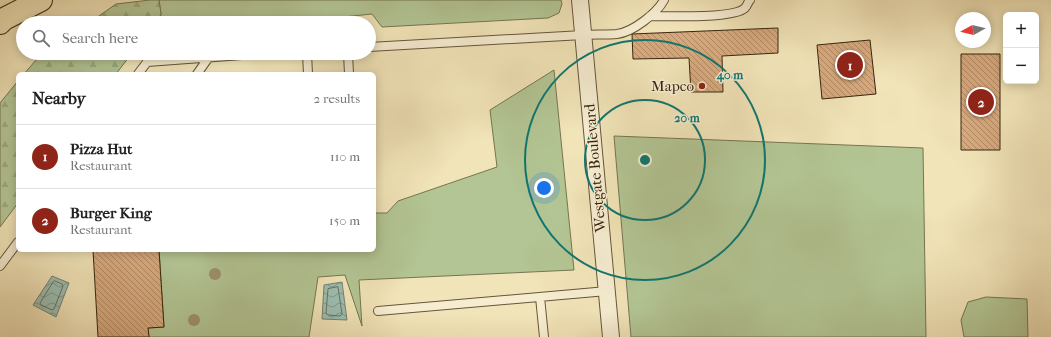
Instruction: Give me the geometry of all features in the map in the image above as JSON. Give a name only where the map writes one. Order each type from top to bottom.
[{"type":"highway","points":[[0,24],[4,19],[41,0]]},
{"type":"street","name":"Westgate Boulevard","points":[[580,0],[611,337]]},
{"type":"lane","points":[[376,47],[618,34],[630,29],[650,16],[664,0]]},
{"type":"lane","points":[[650,16],[711,16],[737,12],[746,8],[750,0]]},
{"type":"lane","points":[[140,72],[147,62],[172,60]]},
{"type":"lane","points":[[198,72],[207,60]]},
{"type":"lane","points":[[307,60],[308,72]]},
{"type":"lane","points":[[348,60],[349,72]]},
{"type":"lane","points":[[0,266],[16,245]]},
{"type":"lane","points":[[378,311],[607,291]]},
{"type":"lane","points":[[540,297],[544,337]]},
{"type":"green space","points":[[159,0],[561,0],[562,4],[559,13],[548,18],[382,27],[376,19],[376,16],[372,14],[353,16],[160,16]]},
{"type":"green space","points":[[159,0],[161,14],[160,16],[99,16],[116,4]]},
{"type":"green space","points":[[36,60],[127,60],[118,72],[26,72]]},
{"type":"green space","points":[[554,70],[574,270],[359,280],[362,326],[345,275],[318,277],[309,337],[149,337],[148,328],[164,327],[159,252],[376,252],[376,213],[387,213],[398,201],[497,167],[490,110]]},
{"type":"green space","points":[[16,83],[16,206],[0,227],[0,103]]},
{"type":"green space","points":[[614,136],[923,148],[926,337],[631,337]]},
{"type":"green space","points":[[986,297],[1027,299],[1028,337],[964,337],[961,320],[968,302]]},
{"type":"water","points":[[52,276],[69,283],[56,317],[33,305]]},
{"type":"water","points":[[342,282],[347,320],[322,319],[324,285]]},
{"type":"building","points":[[778,28],[778,53],[722,56],[723,92],[691,92],[689,58],[633,59],[632,34]]},
{"type":"building","points":[[870,40],[876,94],[822,99],[817,45]]},
{"type":"building","points":[[961,54],[1000,54],[1000,150],[961,150]]},
{"type":"building","points":[[93,252],[159,252],[164,327],[148,328],[149,337],[98,337]]},
{"type":"place","name":"Pizza Hut","points":[[850,65]]},
{"type":"place","name":"Mapco","points":[[702,86]]},
{"type":"place","name":"Burger King","points":[[981,102]]}]
